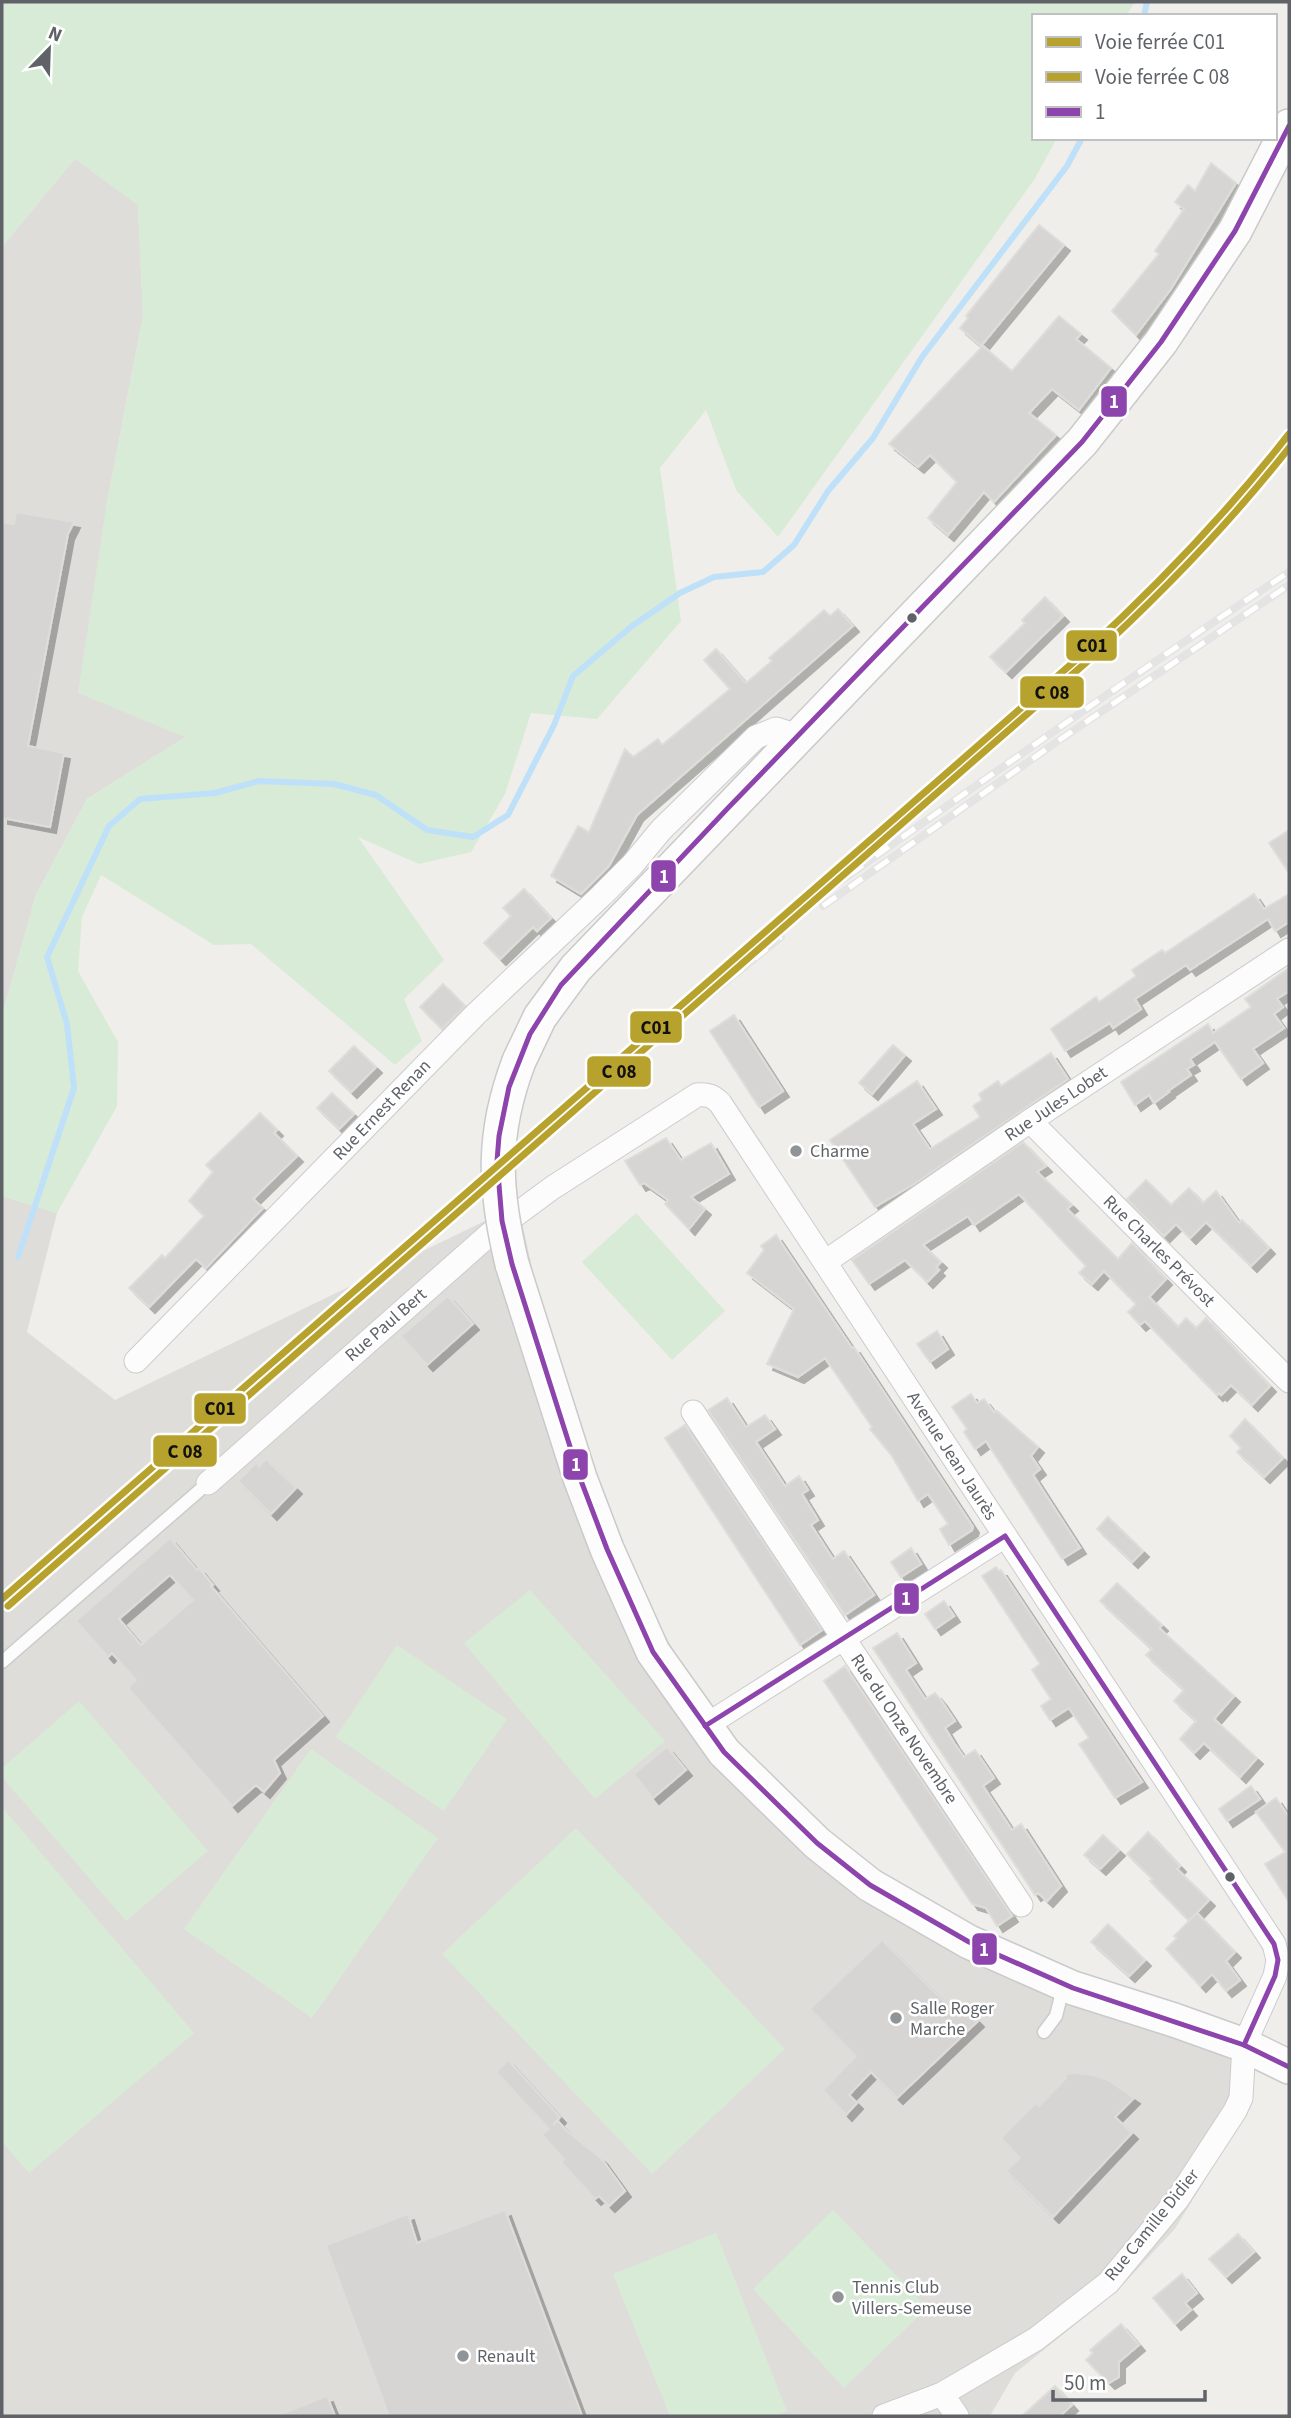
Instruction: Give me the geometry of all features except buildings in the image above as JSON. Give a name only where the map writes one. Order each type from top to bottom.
[{"type":"main road","points":[[1289,126],[1235,231],[1161,342],[1090,432],[576,968],[540,1017],[519,1061],[504,1109],[497,1161],[502,1221],[512,1264],[580,1478],[607,1549],[653,1652],[724,1752],[817,1843],[870,1885],[969,1941],[1064,1984],[1244,2045],[1289,2067]]},
{"type":"street","name":"Rue Ernest Renan","points":[[136,1361],[466,1024],[632,865],[661,830],[756,737],[776,729],[798,736]]},
{"type":"street","name":"Rue Jules Lobet","points":[[825,1262],[1030,1121],[1289,950]]},
{"type":"street","name":"Rue Paul Bert","points":[[208,1483],[491,1233],[552,1188],[697,1095],[714,1097],[720,1103],[775,1186]]},
{"type":"street","name":"Rue Charles Prévost","points":[[1030,1121],[1288,1376]]},
{"type":"street","name":"Avenue Jean Jaurès","points":[[775,1186],[1274,1944],[1282,1979],[1244,2045]]},
{"type":"street","name":"Rue du Onze Novembre","points":[[693,1412],[1021,1905]]},
{"type":"street","points":[[705,1726],[1005,1536]]},
{"type":"street","name":"Rue Camille Didier","points":[[884,2416],[942,2393],[1036,2339],[1108,2283],[1177,2200],[1236,2111],[1241,2098],[1244,2045]]},
{"type":"street","points":[[942,2393],[957,2416]]},
{"type":"lane","name":"Rue Paul Bert","points":[[2,1662],[208,1483]]},
{"type":"lane","points":[[1044,2032],[1056,2016],[1064,1984]]},
{"type":"shaded area","points":[[75,158],[138,205],[143,316],[106,508],[186,737],[87,799],[36,895],[2,1016],[2,247]]},
{"type":"shaded area","points":[[2,1196],[57,1213],[27,1332],[115,1400],[518,1205],[543,1316],[587,1461],[631,1577],[704,1702],[784,1797],[848,1853],[1006,1945],[1109,1984],[1209,2013],[1226,2029],[1238,2046],[1228,2143],[1174,2230],[1116,2292],[1015,2373],[990,2416],[2,2416]]},
{"type":"green space","points":[[2,2],[1135,2],[1127,14],[1032,14],[1032,140],[1056,140],[1034,180],[778,537],[736,490],[706,410],[660,468],[681,621],[597,719],[531,713],[505,794],[471,852],[419,864],[358,837],[444,960],[404,999],[422,1041],[395,1065],[251,944],[214,945],[101,875],[82,917],[78,971],[118,1042],[117,1106],[57,1213],[2,1196],[2,1016],[36,895],[87,799],[185,737],[78,693],[106,508],[143,316],[138,205],[75,159],[2,247]]},
{"type":"green space","points":[[636,1213],[725,1311],[672,1360],[582,1262]]},
{"type":"green space","points":[[530,1590],[665,1741],[595,1799],[464,1643]]},
{"type":"green space","points":[[397,1645],[507,1719],[444,1811],[336,1737]]},
{"type":"green space","points":[[79,1701],[208,1851],[126,1921],[2,1777],[2,1768]]},
{"type":"green space","points":[[311,1749],[438,1838],[312,2018],[184,1929]]},
{"type":"green space","points":[[2,1807],[194,2033],[29,2173],[2,2142]]},
{"type":"green space","points":[[576,1828],[785,2049],[652,2174],[442,1954]]},
{"type":"green space","name":"Tennis Club Villers-Semeuse","points":[[833,2210],[924,2304],[921,2308],[924,2311],[844,2388],[753,2289]]},
{"type":"green space","points":[[716,2233],[787,2411],[774,2416],[670,2416],[613,2274]]},
{"type":"waterway","points":[[1144,14],[1147,2]]},
{"type":"waterway","points":[[18,1257],[74,1088],[67,1024],[47,957],[109,826],[140,799],[215,793],[259,781],[334,784],[376,795],[427,830],[473,837],[508,815],[554,725],[573,676],[632,626],[680,593],[714,577],[763,572],[794,545],[828,491],[873,438],[922,357],[1067,166],[1081,140]]},
{"type":"railway","points":[[697,991],[881,852],[1116,688],[1289,572]]},
{"type":"railway","points":[[823,906],[1055,743],[1289,585]]},
{"type":"railway","points":[[705,999],[781,937]]},
{"type":"rail line","name":"C01","points":[[2,1599],[1084,653],[1191,548],[1289,434]]},
{"type":"transit line","name":"1","points":[[1289,126],[1235,231],[1161,342],[1082,442],[561,985],[530,1034],[509,1087],[497,1161],[502,1221],[512,1264],[580,1478],[607,1549],[653,1652],[724,1752],[817,1843],[870,1885],[969,1942],[1073,1988],[1244,2045],[1289,2067]]},
{"type":"transit line","points":[[8,1606],[1090,659],[1194,558],[1289,448]]},
{"type":"transit line","name":"1","points":[[705,1726],[1005,1536],[1274,1944],[1278,1960],[1275,1976],[1244,2045]]},
{"type":"place","name":"Charme","points":[[796,1151]]},
{"type":"place","name":"Salle Roger Marche","points":[[896,2018]]},
{"type":"place","name":"Tennis Club Villers-Semeuse","points":[[838,2297]]},
{"type":"place","name":"Renault","points":[[463,2356]]}]
